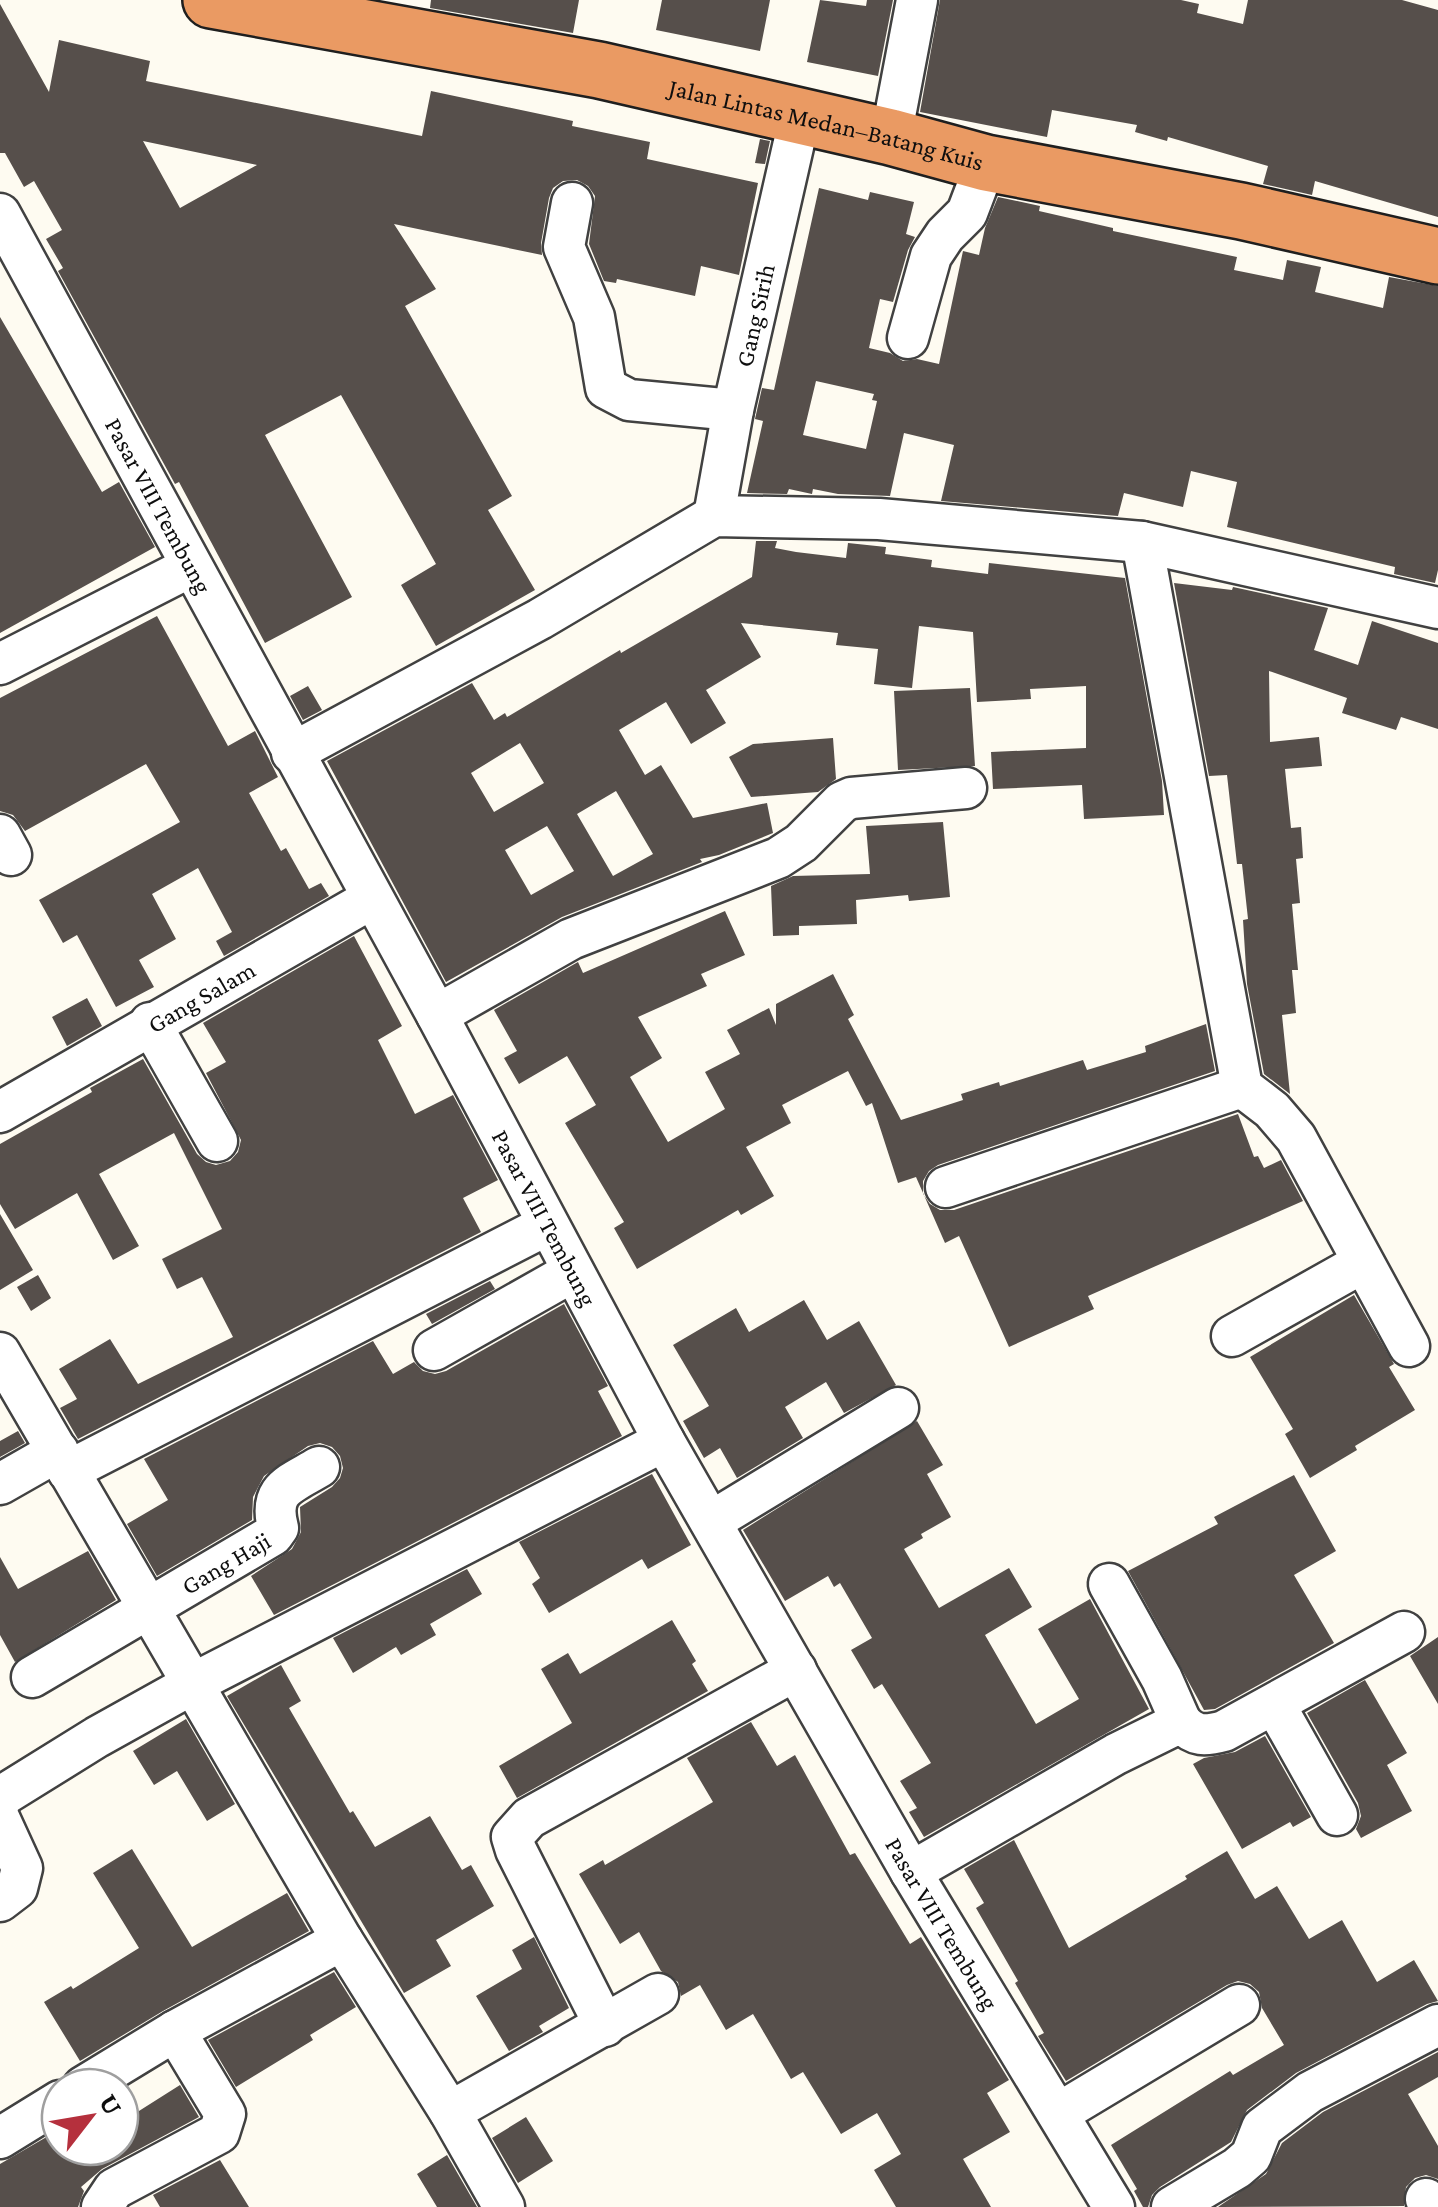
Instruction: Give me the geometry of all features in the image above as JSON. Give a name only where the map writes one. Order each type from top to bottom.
[{"type":"highway","name":"Jalan Lintas Medan–Batang Kuis","points":[[211,0],[599,70],[891,137],[986,164],[1241,212],[1438,256]]},
{"type":"street","points":[[891,137],[917,0]]},
{"type":"street","name":"Gang Sirih","points":[[714,516],[733,410],[800,116]]},
{"type":"street","points":[[908,338],[932,256],[945,235],[967,213],[986,164]]},
{"type":"street","points":[[572,203],[564,246],[594,316],[606,388],[629,400],[733,410]]},
{"type":"street","name":"Pasar VIII Tembung","points":[[0,214],[437,1015],[664,1441],[911,1872],[1114,2207]]},
{"type":"street","points":[[292,752],[540,619],[714,516],[878,519],[1142,542],[1437,601]]},
{"type":"street","points":[[1142,542],[1242,1087],[1272,1110],[1296,1138],[1409,1346]]},
{"type":"street","points":[[0,664],[190,567]]},
{"type":"street","points":[[437,1015],[571,939],[778,858],[801,843],[850,798],[966,788]]},
{"type":"street","name":"Gang Salam","points":[[216,1141],[150,1023],[371,899]]},
{"type":"street","points":[[0,1112],[150,1023]]},
{"type":"street","points":[[946,1187],[1242,1087]]},
{"type":"street","points":[[0,1484],[63,1460],[547,1225]]},
{"type":"street","points":[[1232,1336],[1362,1262]]},
{"type":"street","points":[[434,1350],[572,1272]]},
{"type":"street","points":[[0,1353],[342,1940],[450,2112],[504,2207]]},
{"type":"street","points":[[712,1522],[898,1408]]},
{"type":"street","points":[[0,1801],[49,1765],[194,1683],[664,1441]]},
{"type":"street","name":"Gang Haji","points":[[150,1608],[273,1535],[278,1528],[273,1506],[277,1496],[318,1466]]},
{"type":"street","points":[[1109,1584],[1162,1679],[1181,1722],[1204,1737],[1275,1705],[1404,1632]]},
{"type":"street","points":[[32,1677],[150,1608]]},
{"type":"street","points":[[606,2026],[512,1837],[528,1818],[796,1670]]},
{"type":"street","points":[[1275,1705],[1337,1816]]},
{"type":"street","points":[[911,1872],[1116,1754],[1181,1722]]},
{"type":"street","points":[[0,1820],[22,1868],[17,1888],[0,1901]]},
{"type":"street","points":[[115,2067],[175,2030],[342,1940]]},
{"type":"street","points":[[450,2112],[658,1994]]},
{"type":"street","points":[[1059,2113],[1239,2005]]},
{"type":"street","points":[[1172,2207],[1237,2168],[1250,2156],[1262,2128],[1310,2092],[1438,2025]]},
{"type":"street","points":[[102,2207],[114,2189],[219,2133],[224,2123],[224,2114],[175,2030]]},
{"type":"street","points":[[0,2138],[40,2113]]},
{"type":"building","points":[[431,0],[579,0],[573,33],[430,8]]},
{"type":"building","points":[[662,0],[770,0],[760,51],[656,30]]},
{"type":"building","points":[[820,0],[866,6],[867,0],[893,0],[878,76],[807,62]]},
{"type":"building","points":[[940,0],[1181,0],[1199,4],[1197,13],[1243,24],[1248,0],[1402,0],[1438,10],[1438,217],[1315,181],[1312,195],[1263,184],[1268,166],[1168,137],[1167,141],[1135,132],[1137,125],[1052,110],[1047,137],[920,112]]},
{"type":"building","points":[[0,4],[49,92],[59,40],[150,61],[146,81],[422,136],[431,91],[650,142],[647,159],[758,183],[739,275],[701,266],[695,296],[617,279],[616,283],[604,281],[589,244],[595,196],[577,180],[563,181],[553,188],[542,255],[394,224],[436,289],[405,306],[512,496],[488,510],[535,590],[436,646],[401,585],[436,564],[341,395],[265,435],[352,597],[265,643],[179,482],[175,484],[58,271],[63,268],[46,239],[62,230],[34,181],[24,187],[5,153],[0,153]],"holes":[[[143,141],[257,165],[180,208]]]},
{"type":"building","points":[[760,139],[770,141],[765,164],[755,163]]},
{"type":"building","points":[[819,188],[868,200],[870,192],[914,202],[906,234],[915,237],[893,302],[880,299],[869,348],[903,361],[917,359],[939,364],[963,251],[979,255],[998,197],[1040,206],[1039,211],[1113,231],[1237,257],[1234,270],[1283,280],[1287,260],[1321,267],[1315,292],[1383,308],[1389,277],[1438,286],[1435,583],[1394,574],[1395,567],[1227,527],[1237,482],[1191,471],[1183,507],[1124,493],[1118,516],[941,501],[954,445],[904,433],[890,496],[813,489],[812,494],[789,489],[787,494],[747,493],[763,421],[755,419],[762,388],[774,390]],"holes":[[[816,381],[874,394],[872,400],[877,401],[866,449],[803,435]]]},
{"type":"building","points":[[0,317],[102,492],[119,482],[155,547],[0,633]]},
{"type":"building","points":[[756,541],[777,541],[775,548],[846,558],[848,543],[886,547],[885,554],[932,560],[931,567],[988,574],[989,563],[1125,578],[1162,781],[1164,815],[1084,819],[1082,785],[993,789],[991,752],[1086,748],[1086,686],[1030,689],[1031,699],[977,702],[973,632],[919,626],[912,688],[874,684],[878,649],[836,645],[838,633],[741,623],[761,657],[706,690],[726,723],[691,744],[666,702],[619,730],[645,775],[661,765],[693,818],[767,803],[773,833],[562,917],[446,982],[327,761],[472,683],[494,720],[505,713],[507,717],[752,577]],"holes":[[[520,743],[544,783],[494,812],[471,773]],[[616,791],[653,854],[613,876],[577,814]],[[547,826],[574,871],[531,895],[505,850]]]},
{"type":"building","points":[[1174,583],[1232,590],[1233,587],[1328,608],[1314,650],[1358,665],[1372,621],[1438,643],[1438,729],[1401,717],[1396,730],[1342,713],[1347,698],[1269,671],[1270,742],[1319,737],[1322,766],[1285,769],[1291,828],[1301,827],[1303,858],[1296,859],[1300,903],[1292,904],[1298,970],[1292,970],[1296,1013],[1282,1015],[1290,1094],[1264,1074],[1247,984],[1243,920],[1248,919],[1227,775],[1209,776]]},
{"type":"building","points":[[157,616],[228,746],[255,731],[278,777],[249,793],[281,851],[286,848],[309,889],[321,883],[329,896],[224,956],[216,941],[232,932],[198,868],[152,894],[176,939],[139,960],[154,987],[116,1007],[77,935],[63,943],[39,900],[180,822],[146,764],[25,831],[13,815],[0,811],[0,698]]},
{"type":"building","points":[[308,686],[322,710],[303,720],[290,696]]},
{"type":"building","points":[[970,688],[975,766],[898,770],[894,691]]},
{"type":"building","points":[[833,738],[836,779],[818,792],[751,797],[729,757],[753,744]]},
{"type":"building","points":[[943,822],[950,897],[909,901],[908,895],[856,900],[857,924],[799,926],[799,935],[773,936],[771,886],[793,876],[870,874],[866,826]]},
{"type":"building","points":[[725,911],[745,955],[701,974],[707,986],[638,1017],[662,1058],[630,1077],[668,1142],[725,1109],[705,1072],[740,1054],[727,1030],[769,1008],[776,1025],[776,1004],[833,974],[854,1015],[848,1019],[901,1120],[963,1100],[961,1094],[999,1082],[1000,1086],[1083,1060],[1087,1070],[1146,1052],[1145,1046],[1206,1024],[1215,1071],[938,1165],[923,1181],[923,1193],[916,1177],[898,1183],[872,1103],[866,1106],[848,1071],[782,1105],[791,1123],[746,1147],[774,1196],[741,1215],[738,1210],[637,1269],[614,1228],[624,1222],[565,1123],[596,1105],[567,1056],[519,1084],[504,1058],[517,1051],[494,1010],[578,962],[583,973]]},
{"type":"building","points":[[354,936],[402,1026],[378,1040],[415,1114],[453,1095],[498,1180],[463,1198],[481,1232],[78,1439],[60,1408],[77,1399],[59,1369],[110,1339],[138,1384],[233,1337],[202,1277],[177,1289],[162,1259],[222,1229],[174,1133],[99,1174],[139,1246],[113,1260],[77,1193],[15,1229],[0,1204],[0,1144],[143,1059],[197,1154],[216,1165],[230,1161],[241,1140],[206,1073],[226,1062],[203,1023]]},
{"type":"building","points":[[87,998],[102,1026],[67,1046],[52,1017]]},
{"type":"building","points":[[1238,1114],[1254,1157],[1258,1156],[1264,1168],[1281,1160],[1303,1201],[1088,1296],[1094,1309],[1009,1347],[959,1236],[945,1243],[924,1196],[940,1210],[954,1210]]},
{"type":"building","points":[[0,1214],[33,1270],[0,1290]]},
{"type":"building","points":[[38,1275],[51,1298],[31,1311],[17,1287]]},
{"type":"building","points":[[490,1281],[495,1289],[432,1324],[426,1314]]},
{"type":"building","points":[[1354,1295],[1394,1364],[1389,1367],[1415,1410],[1310,1478],[1285,1434],[1293,1429],[1250,1357]]},
{"type":"building","points":[[804,1300],[827,1340],[859,1321],[896,1385],[844,1413],[826,1382],[785,1407],[803,1438],[737,1478],[720,1448],[704,1458],[683,1421],[709,1406],[673,1345],[736,1308],[749,1332]]},
{"type":"building","points":[[564,1304],[608,1386],[598,1391],[622,1436],[274,1615],[251,1576],[292,1549],[301,1532],[300,1507],[332,1487],[343,1468],[332,1447],[320,1443],[308,1446],[264,1476],[253,1497],[252,1520],[157,1576],[127,1524],[168,1500],[144,1459],[373,1341],[393,1374],[414,1362],[423,1371],[435,1374]]},
{"type":"building","points":[[917,1421],[943,1465],[927,1474],[951,1517],[904,1549],[939,1608],[1009,1568],[1032,1607],[985,1635],[1036,1724],[1079,1699],[1038,1629],[1090,1599],[1149,1709],[924,1837],[909,1812],[917,1808],[900,1781],[931,1763],[882,1684],[874,1689],[851,1650],[872,1638],[840,1583],[834,1587],[828,1576],[785,1601],[743,1530]]},
{"type":"building","points":[[18,1431],[25,1443],[0,1457],[0,1441]]},
{"type":"building","points":[[652,1474],[691,1545],[648,1569],[642,1559],[549,1613],[532,1584],[540,1578],[519,1542]]},
{"type":"building","points":[[1294,1475],[1336,1551],[1294,1575],[1334,1643],[1215,1709],[1204,1710],[1128,1571],[1218,1524],[1214,1517]]},
{"type":"building","points":[[88,1551],[116,1600],[15,1662],[0,1635],[0,1557],[18,1589]]},
{"type":"building","points":[[467,1569],[482,1594],[430,1624],[436,1635],[401,1655],[396,1647],[353,1673],[333,1638]]},
{"type":"building","points":[[672,1620],[708,1691],[517,1798],[499,1766],[572,1723],[541,1669],[568,1653],[580,1674]]},
{"type":"building","points":[[1438,1637],[1438,1704],[1410,1656]]},
{"type":"building","points":[[281,1665],[301,1701],[289,1708],[350,1813],[353,1811],[375,1847],[430,1816],[462,1870],[471,1865],[494,1906],[436,1940],[451,1966],[404,1993],[227,1696]]},
{"type":"building","points":[[1365,1680],[1407,1753],[1387,1765],[1412,1811],[1361,1838],[1356,1829],[1361,1816],[1358,1803],[1307,1713]]},
{"type":"building","points":[[186,1719],[235,1804],[207,1821],[177,1771],[154,1785],[133,1751]]},
{"type":"building","points":[[751,1722],[777,1766],[795,1755],[850,1855],[855,1853],[910,1944],[921,1937],[1009,2080],[987,2093],[1010,2132],[963,2159],[991,2207],[896,2207],[874,2170],[901,2154],[877,2113],[841,2134],[803,2072],[791,2079],[753,2014],[726,2030],[700,1985],[681,1996],[678,1982],[661,1971],[639,1932],[620,1944],[579,1874],[603,1860],[605,1865],[713,1802],[687,1758]]},
{"type":"building","points":[[1265,1736],[1311,1817],[1293,1827],[1290,1822],[1242,1849],[1193,1764],[1235,1752]]},
{"type":"building","points":[[1014,1840],[1069,1948],[1227,1851],[1255,1899],[1277,1886],[1309,1939],[1342,1920],[1377,1982],[1414,1960],[1438,2001],[1296,2073],[1247,2110],[1231,2142],[1160,2187],[1148,2207],[1143,2207],[1111,2145],[1230,2071],[1233,2075],[1284,2045],[1262,2008],[1259,1992],[1238,1981],[1066,2081],[1038,2036],[1044,2033],[976,1908],[984,1903],[964,1869]]},
{"type":"building","points":[[132,1849],[192,1947],[287,1893],[309,1931],[80,2061],[44,2002],[71,1986],[73,1989],[139,1948],[93,1873]]},
{"type":"building","points":[[534,1937],[569,2008],[539,2026],[543,2032],[509,2051],[476,1996],[522,1969],[512,1950]]},
{"type":"building","points":[[334,1972],[356,2007],[310,2035],[313,2040],[236,2087],[208,2040]]},
{"type":"building","points":[[1438,2052],[1438,2077],[1408,2094],[1438,2146],[1438,2179],[1426,2175],[1415,2178],[1406,2187],[1404,2206],[1218,2207],[1266,2174],[1282,2143],[1323,2112]]},
{"type":"building","points":[[180,2085],[199,2117],[140,2149],[140,2110]]},
{"type":"building","points":[[526,2117],[553,2161],[518,2183],[492,2138]]},
{"type":"building","points":[[40,2141],[40,2167],[106,2167],[81,2187],[84,2191],[78,2207],[0,2207],[0,2164]]},
{"type":"building","points":[[447,2155],[477,2207],[437,2207],[417,2174]]},
{"type":"building","points":[[220,2160],[249,2207],[160,2207],[153,2195]]}]
